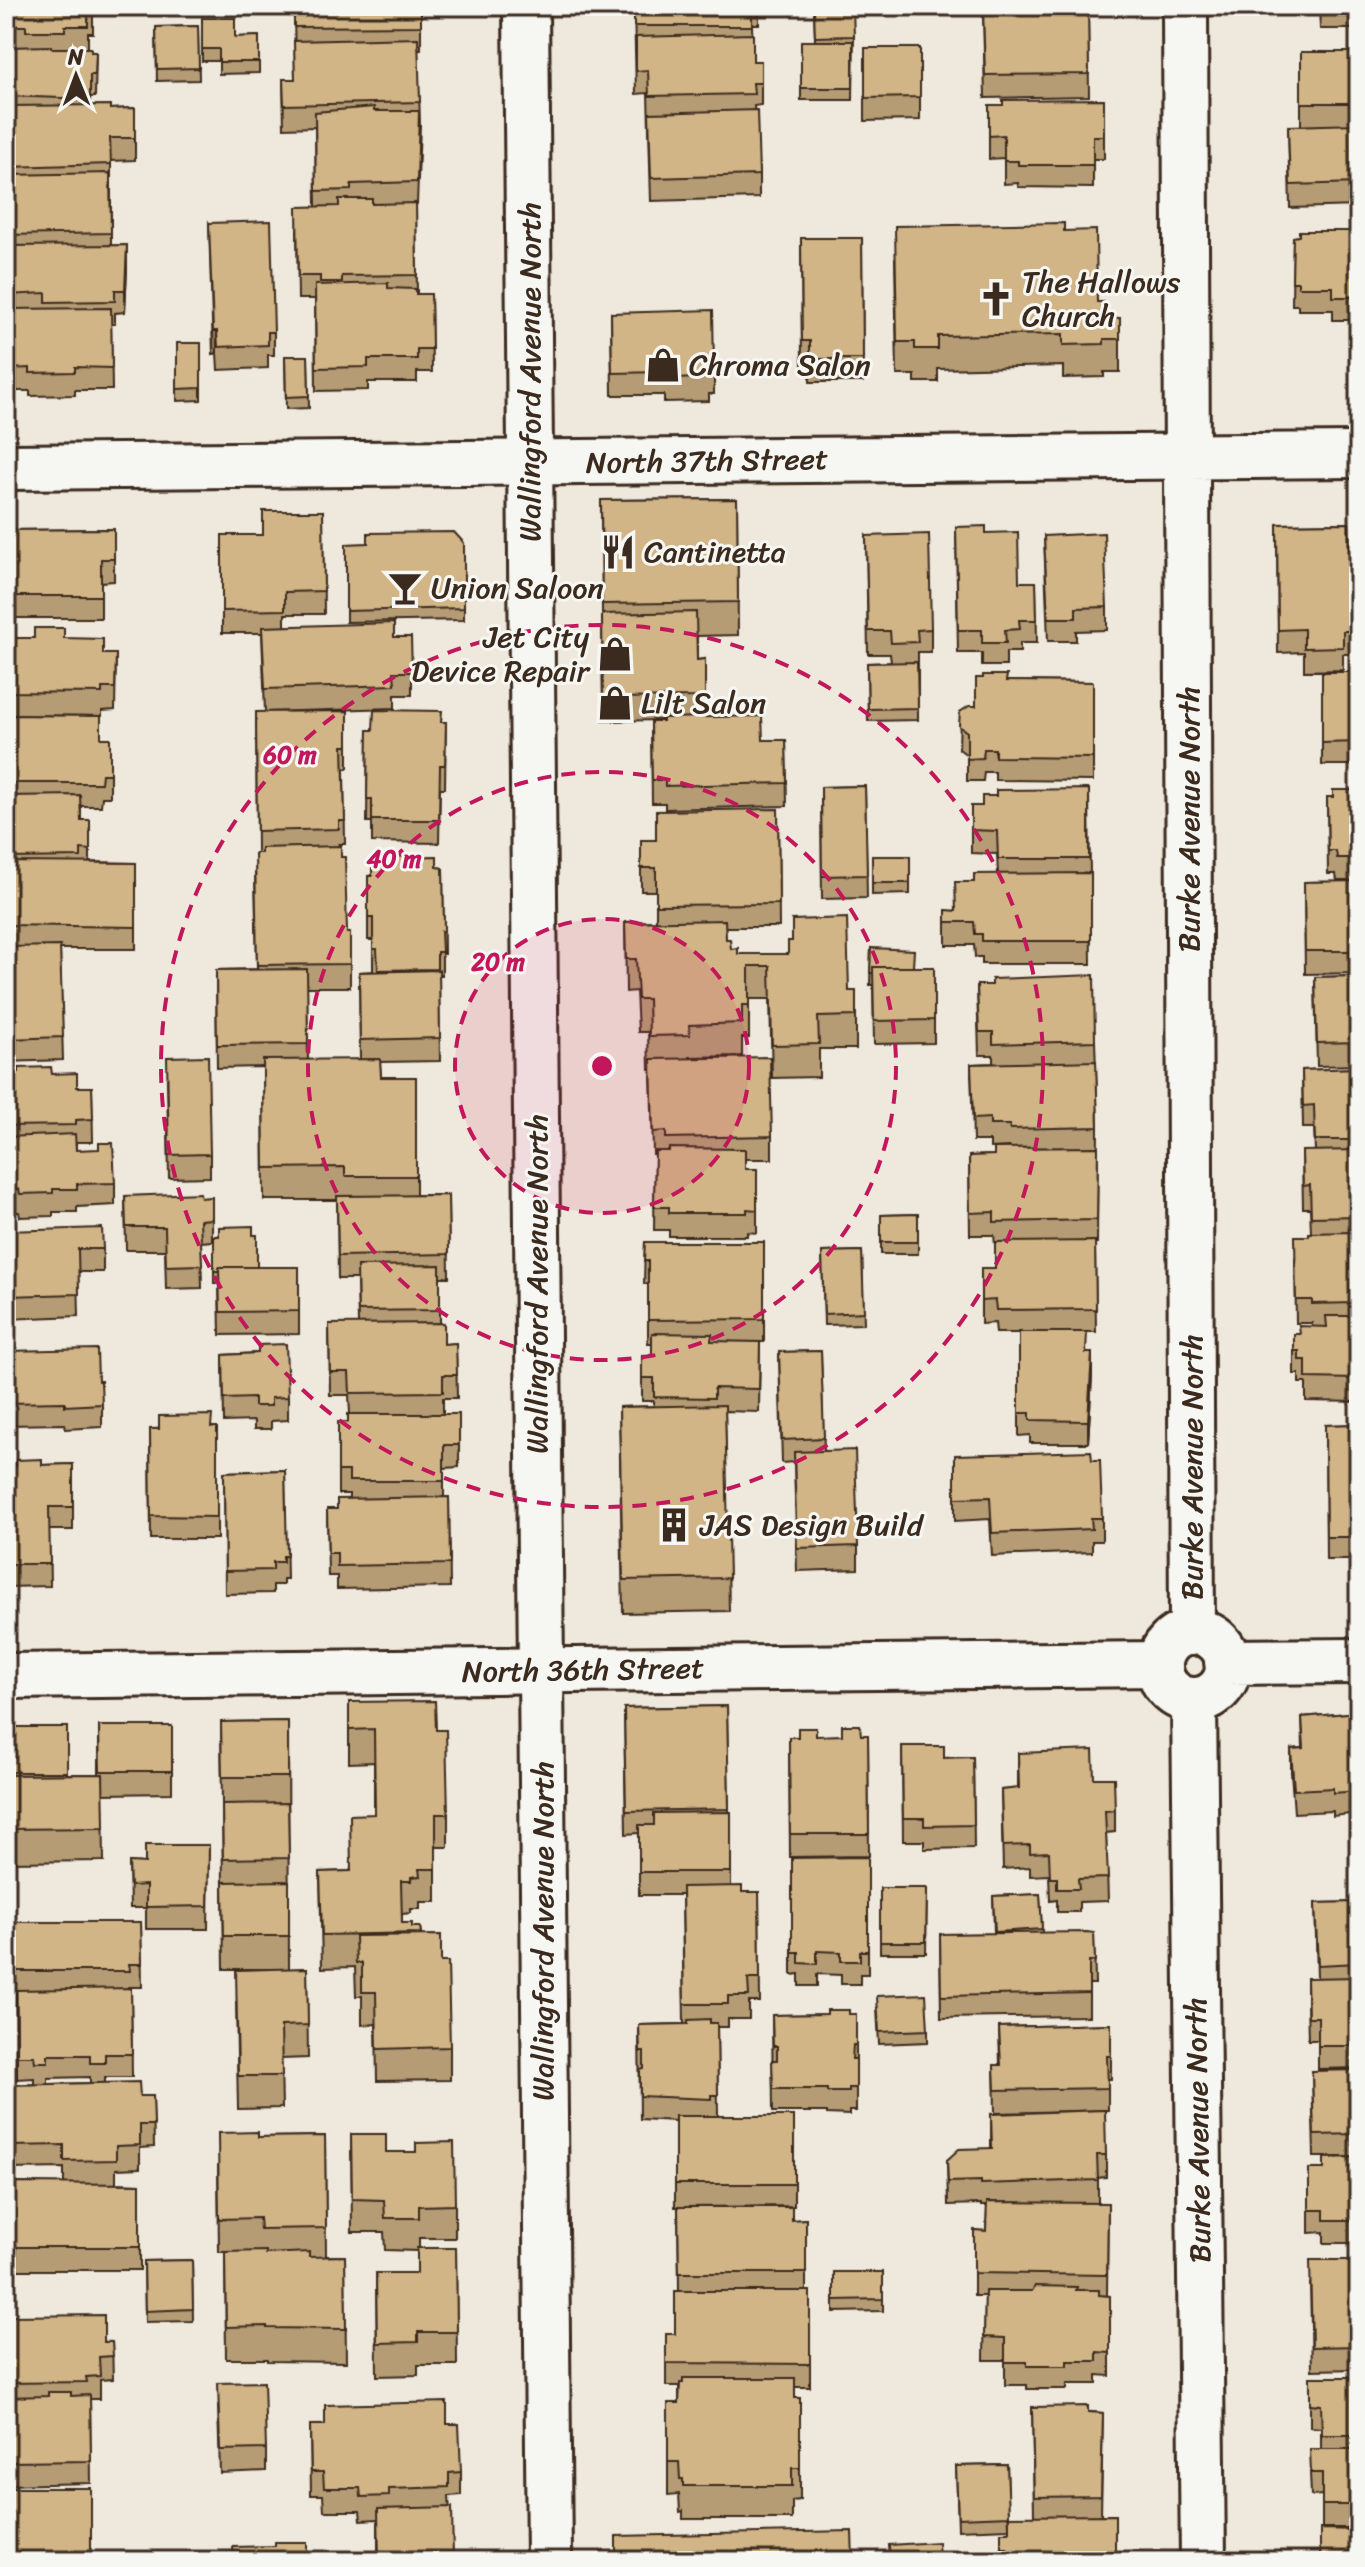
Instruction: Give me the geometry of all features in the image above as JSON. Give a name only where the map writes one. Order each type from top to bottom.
[{"type":"street","name":"Wallingford Avenue North","points":[[526,6],[549,2561]]},
{"type":"street","name":"Burke Avenue North","points":[[1185,6],[1192,1633]]},
{"type":"street","name":"North 37th Street","points":[[6,467],[1359,455]]},
{"type":"street","points":[[1192,1633],[1215,1639],[1227,1662],[1224,1682],[1217,1691],[1194,1700],[1177,1696],[1169,1689],[1163,1681],[1160,1664],[1164,1649],[1171,1641],[1192,1633]]},
{"type":"street","points":[[1227,1662],[1359,1661]]},
{"type":"street","name":"North 36th Street","points":[[6,1676],[1160,1664]]},
{"type":"street","name":"Burke Avenue North","points":[[1194,1700],[1203,2561]]},
{"type":"building","points":[[6,6],[93,6],[93,10],[88,10],[88,26],[65,26],[65,31],[26,31],[26,26],[6,26]]},
{"type":"building","points":[[294,6],[421,6],[421,26],[294,27]]},
{"type":"building","points":[[634,6],[752,6],[752,26],[634,26]]},
{"type":"building","points":[[1088,7],[1089,74],[985,75],[983,8]]},
{"type":"building","points":[[853,9],[854,36],[815,37],[814,10]]},
{"type":"building","points":[[202,18],[235,18],[235,37],[259,36],[259,62],[219,62],[219,49],[202,49]]},
{"type":"building","points":[[198,26],[199,68],[157,69],[156,27]]},
{"type":"building","points":[[753,34],[753,61],[761,61],[761,83],[753,83],[754,94],[649,96],[648,70],[636,71],[636,37]]},
{"type":"building","points":[[418,38],[420,102],[284,105],[283,79],[295,79],[294,41]]},
{"type":"building","points":[[801,41],[853,41],[853,88],[801,88]]},
{"type":"building","points":[[6,47],[91,48],[91,52],[96,52],[95,75],[90,75],[90,99],[6,96]]},
{"type":"building","points":[[865,48],[920,48],[920,97],[865,98]]},
{"type":"building","points":[[1301,52],[1359,52],[1359,103],[1301,103]]},
{"type":"building","points":[[1104,99],[1104,136],[1093,136],[1093,165],[1018,165],[1018,161],[1004,161],[1004,135],[989,136],[989,105],[1003,105],[1003,100]]},
{"type":"building","points":[[110,105],[110,109],[135,108],[135,138],[110,138],[111,164],[6,167],[6,106]]},
{"type":"building","points":[[374,107],[374,111],[419,111],[417,182],[351,184],[351,190],[316,191],[315,112]]},
{"type":"building","points":[[757,110],[759,175],[651,178],[649,113]]},
{"type":"building","points":[[1359,124],[1359,183],[1290,185],[1288,126]]},
{"type":"building","points":[[110,173],[111,233],[6,235],[6,175]]},
{"type":"building","points":[[339,199],[372,199],[372,204],[416,203],[417,275],[342,276],[342,282],[320,282],[320,276],[298,276],[297,207],[339,206]]},
{"type":"building","points":[[271,221],[274,332],[268,332],[268,345],[218,347],[217,331],[213,331],[209,223]]},
{"type":"building","name":"The Hallows Church","points":[[1064,223],[1064,231],[1096,230],[1097,302],[1104,302],[1104,318],[1120,318],[1120,339],[1104,339],[1104,344],[1063,345],[1063,334],[938,336],[938,349],[915,349],[915,342],[897,342],[895,226]]},
{"type":"building","points":[[1299,231],[1359,231],[1359,297],[1333,297],[1333,287],[1298,287],[1298,282],[1292,282],[1293,237],[1299,236]]},
{"type":"building","points":[[801,238],[862,238],[863,359],[810,359],[810,341],[802,341]]},
{"type":"building","points":[[127,245],[125,290],[115,290],[115,301],[46,302],[46,293],[6,295],[6,246]]},
{"type":"building","points":[[388,283],[388,288],[416,289],[416,294],[431,294],[432,349],[417,349],[417,359],[368,359],[368,367],[316,368],[315,285]]},
{"type":"building","points":[[111,308],[112,368],[75,367],[75,372],[30,373],[30,368],[6,369],[6,309]]},
{"type":"building","name":"Chroma Salon","points":[[713,310],[714,371],[709,371],[709,378],[664,379],[664,372],[612,373],[611,313]]},
{"type":"building","points":[[177,343],[201,343],[201,388],[177,389]]},
{"type":"building","points":[[285,356],[308,356],[309,396],[286,397]]},
{"type":"building","points":[[737,499],[738,602],[602,604],[601,500]]},
{"type":"building","points":[[263,511],[323,511],[324,591],[285,592],[285,610],[222,611],[222,535],[263,535]]},
{"type":"building","points":[[1349,523],[1351,631],[1343,631],[1343,647],[1304,648],[1304,629],[1278,630],[1277,524]]},
{"type":"building","points":[[986,526],[986,533],[1018,532],[1019,582],[1036,582],[1037,620],[1019,620],[1020,629],[1005,630],[1006,643],[982,643],[982,630],[958,630],[956,527]]},
{"type":"building","points":[[114,529],[114,559],[101,559],[101,596],[6,596],[6,530]]},
{"type":"building","name":"Union Saloon","points":[[454,532],[464,543],[464,608],[346,611],[346,544],[368,543],[368,533]]},
{"type":"building","points":[[1104,533],[1107,607],[1076,608],[1076,618],[1048,618],[1044,536]]},
{"type":"building","points":[[929,534],[931,629],[917,630],[918,642],[891,643],[890,631],[868,631],[866,536]]},
{"type":"building","points":[[696,612],[697,660],[705,659],[705,697],[603,698],[602,614]]},
{"type":"building","points":[[394,623],[394,637],[411,637],[412,672],[394,672],[395,685],[265,689],[262,627]]},
{"type":"building","points":[[34,628],[64,628],[64,638],[103,639],[103,654],[116,654],[115,688],[102,688],[102,693],[6,692],[6,638],[34,638]]},
{"type":"building","points":[[917,662],[918,708],[868,709],[867,663]]},
{"type":"building","points":[[1322,672],[1359,672],[1359,742],[1322,743]]},
{"type":"building","points":[[983,675],[1007,675],[1006,681],[1093,682],[1093,758],[995,757],[995,749],[984,749],[983,758],[967,759],[967,732],[959,726],[960,712],[969,706],[976,706],[976,678],[983,678]]},
{"type":"building","points":[[374,710],[442,711],[441,722],[446,722],[445,765],[440,765],[439,820],[372,820],[372,799],[367,799],[368,730],[373,730]]},
{"type":"building","points":[[348,711],[348,746],[343,746],[345,821],[339,821],[339,829],[257,831],[256,712]]},
{"type":"building","points":[[6,715],[101,716],[101,738],[110,738],[110,774],[102,774],[101,783],[6,783]]},
{"type":"building","points":[[762,716],[763,740],[786,740],[787,783],[665,786],[665,780],[652,780],[651,721],[663,721],[663,718]]},
{"type":"building","points":[[865,786],[867,875],[822,876],[821,787]]},
{"type":"building","points":[[1089,789],[1089,859],[998,859],[997,831],[971,830],[971,806],[982,806],[982,796],[996,796],[996,790]]},
{"type":"building","points":[[1333,790],[1359,790],[1359,858],[1337,858],[1336,851],[1328,851],[1327,797],[1333,797]]},
{"type":"building","points":[[80,795],[81,820],[90,820],[90,850],[81,849],[81,857],[6,858],[6,796]]},
{"type":"building","points":[[778,809],[779,904],[656,905],[656,868],[641,868],[641,840],[656,840],[656,811]]},
{"type":"building","points":[[341,846],[341,857],[345,857],[350,964],[257,965],[255,853],[261,853],[261,848]]},
{"type":"building","points":[[437,856],[437,867],[443,868],[444,931],[441,931],[442,952],[437,952],[437,969],[378,970],[377,949],[373,949],[373,918],[368,918],[368,876],[372,876],[372,857]]},
{"type":"building","points":[[872,856],[910,856],[910,883],[872,883]]},
{"type":"building","points":[[6,862],[136,863],[136,927],[6,925]]},
{"type":"building","points":[[1091,873],[1091,941],[982,941],[982,934],[975,934],[974,922],[946,922],[946,910],[956,911],[955,882],[974,882],[974,874]]},
{"type":"building","points":[[1359,881],[1359,951],[1305,951],[1304,882]]},
{"type":"building","points":[[847,918],[849,991],[856,991],[856,1016],[818,1017],[819,1044],[772,1045],[770,966],[749,966],[749,1005],[742,1005],[742,1023],[689,1025],[690,1035],[649,1036],[648,999],[638,999],[636,959],[626,959],[625,922],[725,920],[726,939],[730,939],[731,949],[738,948],[738,954],[788,954],[788,941],[792,941],[792,920]]},
{"type":"building","points":[[60,946],[63,1037],[6,1039],[6,947]]},
{"type":"building","points":[[871,948],[914,950],[913,967],[873,967],[873,973],[870,973]]},
{"type":"building","points":[[873,967],[934,967],[934,1020],[874,1021]]},
{"type":"building","points":[[307,969],[308,1044],[217,1045],[216,970]]},
{"type":"building","points":[[439,970],[440,1038],[360,1040],[359,972]]},
{"type":"building","points":[[1094,975],[1095,1041],[993,1044],[993,1032],[979,1032],[977,985],[992,985],[992,979]]},
{"type":"building","points":[[1359,976],[1359,1042],[1317,1043],[1315,977]]},
{"type":"building","points":[[208,1056],[210,1154],[169,1155],[167,1057]]},
{"type":"building","points":[[770,1057],[772,1136],[666,1138],[666,1131],[653,1132],[651,1059]]},
{"type":"building","points":[[380,1059],[381,1077],[416,1077],[416,1176],[345,1176],[345,1167],[264,1168],[263,1060]]},
{"type":"building","points":[[1096,1061],[1098,1127],[1010,1129],[1010,1125],[990,1125],[990,1118],[973,1119],[971,1064]]},
{"type":"building","points":[[51,1067],[52,1074],[77,1073],[77,1087],[92,1087],[93,1119],[76,1120],[76,1125],[6,1126],[6,1073],[19,1072],[19,1068]]},
{"type":"building","points":[[1359,1068],[1359,1140],[1315,1140],[1314,1105],[1303,1106],[1302,1070]]},
{"type":"building","points":[[75,1134],[76,1150],[99,1149],[99,1143],[113,1143],[115,1183],[77,1184],[77,1189],[53,1189],[53,1193],[20,1194],[19,1189],[6,1189],[6,1137]]},
{"type":"building","points":[[1098,1147],[1097,1220],[994,1222],[994,1212],[970,1213],[969,1156],[994,1155],[994,1148]]},
{"type":"building","points":[[669,1148],[745,1149],[745,1169],[757,1169],[757,1210],[747,1209],[747,1213],[669,1213],[669,1207],[654,1207],[655,1151],[669,1151]]},
{"type":"building","points":[[1359,1150],[1359,1216],[1311,1217],[1310,1185],[1303,1186],[1302,1151]]},
{"type":"building","points":[[200,1193],[201,1198],[212,1197],[212,1219],[200,1220],[202,1265],[166,1266],[165,1227],[126,1227],[125,1196]]},
{"type":"building","points":[[448,1195],[449,1254],[338,1256],[337,1196]]},
{"type":"building","points":[[918,1214],[918,1242],[881,1242],[881,1215]]},
{"type":"building","points":[[253,1226],[253,1235],[257,1235],[257,1267],[219,1267],[219,1271],[214,1271],[214,1236],[219,1236],[219,1227]]},
{"type":"building","points":[[102,1228],[103,1249],[78,1249],[79,1294],[6,1296],[6,1231]]},
{"type":"building","points":[[1352,1232],[1353,1240],[1359,1240],[1359,1309],[1354,1309],[1354,1303],[1312,1304],[1312,1300],[1296,1300],[1295,1236]]},
{"type":"building","points":[[1095,1241],[1096,1309],[996,1310],[995,1300],[981,1301],[981,1268],[995,1268],[995,1242]]},
{"type":"building","points":[[645,1242],[764,1242],[764,1319],[648,1320]]},
{"type":"building","points":[[862,1251],[864,1312],[824,1314],[822,1252]]},
{"type":"building","points":[[440,1265],[440,1310],[358,1311],[357,1266]]},
{"type":"building","points":[[219,1267],[299,1267],[299,1311],[220,1312]]},
{"type":"building","points":[[1326,1316],[1359,1316],[1359,1379],[1306,1378],[1306,1360],[1299,1360],[1299,1351],[1294,1351],[1294,1334],[1300,1334],[1299,1326],[1327,1327]]},
{"type":"building","points":[[444,1323],[444,1344],[456,1343],[457,1375],[443,1375],[443,1392],[350,1393],[349,1372],[330,1372],[329,1324]]},
{"type":"building","points":[[1019,1332],[1087,1332],[1086,1353],[1092,1353],[1088,1421],[1030,1420],[1030,1413],[1019,1413]]},
{"type":"building","points":[[652,1333],[712,1334],[711,1341],[760,1342],[759,1389],[714,1388],[714,1398],[654,1397],[654,1378],[642,1378],[642,1355],[652,1355]]},
{"type":"building","points":[[286,1344],[288,1397],[271,1398],[271,1406],[254,1406],[254,1398],[224,1399],[223,1355],[258,1353],[258,1345]]},
{"type":"building","points":[[97,1349],[102,1404],[6,1403],[6,1351]]},
{"type":"building","points":[[821,1351],[824,1438],[782,1440],[779,1352]]},
{"type":"building","name":"JAS Design Build","points":[[725,1405],[729,1578],[623,1580],[619,1407]]},
{"type":"building","points":[[348,1414],[459,1414],[459,1445],[444,1445],[444,1481],[349,1481],[349,1471],[338,1471],[338,1422],[348,1422]]},
{"type":"building","points":[[212,1415],[211,1427],[217,1427],[217,1517],[151,1516],[150,1429],[159,1429],[159,1416]]},
{"type":"building","points":[[1359,1424],[1359,1537],[1326,1537],[1325,1425]]},
{"type":"building","points":[[855,1450],[858,1546],[797,1548],[794,1452]]},
{"type":"building","points":[[1091,1451],[1092,1460],[1100,1460],[1102,1518],[1091,1518],[1092,1529],[992,1533],[990,1497],[955,1498],[955,1455]]},
{"type":"building","points":[[42,1459],[42,1465],[73,1464],[73,1507],[49,1507],[50,1564],[6,1564],[6,1466],[16,1466],[16,1460]]},
{"type":"building","points":[[285,1470],[287,1556],[283,1556],[283,1562],[273,1562],[273,1570],[225,1571],[224,1472]]},
{"type":"building","points":[[449,1497],[450,1564],[337,1566],[337,1553],[328,1553],[327,1509],[337,1509],[337,1499]]},
{"type":"building","points":[[435,1701],[436,1730],[446,1730],[448,1814],[436,1814],[436,1869],[419,1869],[420,1876],[411,1877],[411,1881],[401,1881],[402,1923],[420,1927],[421,1933],[322,1935],[320,1872],[351,1871],[350,1815],[375,1814],[374,1729],[349,1730],[349,1702]]},
{"type":"building","points":[[727,1706],[729,1809],[626,1811],[624,1708]]},
{"type":"building","points":[[1359,1712],[1359,1791],[1333,1793],[1333,1788],[1294,1790],[1291,1749],[1304,1748],[1302,1717]]},
{"type":"building","points":[[288,1721],[288,1777],[222,1777],[221,1722]]},
{"type":"building","points":[[842,1725],[860,1725],[861,1735],[868,1735],[869,1834],[790,1834],[789,1737],[798,1737],[798,1728],[816,1728],[816,1736],[842,1735]]},
{"type":"building","points":[[99,1726],[172,1726],[172,1771],[100,1771]]},
{"type":"building","points":[[6,1727],[67,1727],[67,1772],[6,1772]]},
{"type":"building","points":[[902,1746],[944,1746],[944,1758],[973,1757],[974,1825],[924,1826],[924,1818],[903,1818]]},
{"type":"building","points":[[1093,1750],[1094,1778],[1114,1778],[1115,1810],[1105,1811],[1108,1878],[1078,1879],[1079,1889],[1057,1889],[1057,1878],[1050,1878],[1049,1852],[1030,1853],[1030,1845],[1003,1846],[1001,1790],[1019,1788],[1018,1753]]},
{"type":"building","points":[[103,1774],[104,1828],[6,1829],[6,1775]]},
{"type":"building","points":[[288,1803],[289,1858],[223,1859],[222,1804]]},
{"type":"building","points":[[731,1812],[731,1872],[639,1872],[639,1825],[654,1825],[654,1813]]},
{"type":"building","points":[[145,1845],[209,1845],[208,1906],[146,1907],[146,1885],[130,1886],[129,1862],[145,1863]]},
{"type":"building","points":[[868,1857],[868,1951],[860,1951],[860,1961],[841,1961],[841,1952],[817,1951],[817,1964],[799,1963],[799,1952],[792,1952],[792,1858]]},
{"type":"building","points":[[289,1881],[289,1936],[224,1936],[223,1882]]},
{"type":"building","points":[[742,1886],[742,1892],[759,1892],[760,1979],[748,1979],[749,1996],[728,1996],[728,2004],[684,2004],[682,1887]]},
{"type":"building","points":[[880,1888],[927,1888],[926,1942],[880,1942]]},
{"type":"building","points":[[1040,1894],[1042,1929],[995,1932],[993,1896]]},
{"type":"building","points":[[1359,1902],[1359,1963],[1318,1965],[1315,1903]]},
{"type":"building","points":[[6,1922],[141,1922],[142,1964],[129,1964],[130,1971],[6,1971]]},
{"type":"building","points":[[1094,1933],[1095,1961],[1089,1961],[1089,1993],[941,1996],[940,1934]]},
{"type":"building","points":[[441,1935],[441,1962],[448,1962],[450,2047],[377,2049],[376,1992],[362,1992],[362,1963],[356,1963],[355,1936]]},
{"type":"building","points":[[307,1968],[308,2025],[281,2026],[282,2076],[238,2076],[236,1970]]},
{"type":"building","points":[[1359,1977],[1359,2046],[1318,2046],[1318,2017],[1308,2017],[1307,1978]]},
{"type":"building","points":[[131,1988],[132,2054],[105,2054],[105,2063],[90,2063],[90,2055],[48,2055],[48,2062],[35,2062],[34,2056],[17,2056],[16,1990]]},
{"type":"building","points":[[926,1994],[928,2030],[879,2032],[877,1996]]},
{"type":"building","points":[[827,2010],[849,2010],[849,2014],[856,2014],[856,2045],[853,2045],[852,2059],[856,2059],[856,2088],[849,2088],[849,2092],[773,2089],[772,2060],[777,2060],[777,2046],[773,2046],[772,2015],[827,2014]]},
{"type":"building","points":[[710,2019],[710,2023],[717,2023],[718,2095],[711,2095],[711,2099],[640,2096],[644,2052],[640,2052],[639,2025],[688,2024],[688,2020]]},
{"type":"building","points":[[1111,2024],[1111,2056],[1107,2056],[1108,2088],[995,2090],[994,2065],[1001,2065],[999,2027]]},
{"type":"building","points":[[1359,2070],[1359,2134],[1314,2135],[1312,2071]]},
{"type":"building","points":[[139,2082],[140,2096],[153,2096],[154,2125],[140,2125],[140,2145],[116,2146],[116,2160],[64,2161],[64,2145],[10,2146],[10,2085]]},
{"type":"building","points":[[1105,2110],[1106,2155],[1097,2155],[1098,2180],[981,2184],[981,2181],[948,2182],[947,2160],[959,2149],[992,2148],[991,2114]]},
{"type":"building","points":[[675,2116],[794,2116],[794,2184],[675,2184]]},
{"type":"building","points":[[258,2132],[258,2137],[325,2136],[326,2228],[260,2229],[259,2218],[219,2219],[218,2133]]},
{"type":"building","points":[[351,2134],[386,2134],[386,2152],[416,2152],[416,2143],[454,2142],[455,2205],[419,2206],[419,2218],[385,2218],[384,2200],[352,2199]]},
{"type":"building","points":[[1359,2157],[1359,2239],[1354,2239],[1353,2220],[1324,2220],[1324,2210],[1309,2210],[1309,2169],[1324,2169],[1324,2158]]},
{"type":"building","points":[[10,2183],[140,2184],[140,2247],[10,2247]]},
{"type":"building","points":[[987,2202],[1108,2203],[1107,2275],[974,2273],[974,2230],[986,2231]]},
{"type":"building","points":[[678,2207],[792,2207],[792,2220],[806,2219],[806,2273],[679,2273]]},
{"type":"building","points":[[417,2248],[456,2248],[457,2332],[418,2332],[418,2342],[377,2343],[376,2273],[417,2273]]},
{"type":"building","points":[[266,2251],[266,2254],[309,2252],[309,2257],[345,2256],[346,2329],[226,2327],[225,2252]]},
{"type":"building","points":[[192,2260],[193,2309],[145,2311],[144,2261]]},
{"type":"building","points":[[1310,2260],[1359,2260],[1359,2346],[1312,2347]]},
{"type":"building","points":[[834,2272],[883,2272],[883,2299],[834,2300]]},
{"type":"building","points":[[1035,2286],[1077,2287],[1076,2290],[1099,2290],[1099,2295],[1110,2296],[1110,2353],[1097,2352],[1097,2361],[1067,2361],[1067,2366],[1027,2366],[1027,2362],[1005,2362],[1005,2338],[984,2337],[985,2291],[1032,2291]]},
{"type":"building","points":[[675,2291],[810,2291],[810,2364],[666,2363],[666,2334],[675,2334]]},
{"type":"building","points":[[104,2315],[104,2342],[112,2342],[113,2356],[99,2357],[100,2376],[86,2377],[87,2382],[6,2383],[7,2316]]},
{"type":"building","points":[[1310,2377],[1359,2377],[1359,2435],[1322,2435],[1321,2405],[1310,2404]]},
{"type":"building","points":[[683,2378],[795,2378],[795,2398],[800,2398],[800,2468],[792,2468],[792,2486],[683,2486],[679,2462],[668,2462],[668,2403],[679,2403]]},
{"type":"building","points":[[264,2382],[266,2449],[220,2450],[218,2383]]},
{"type":"building","points":[[48,2392],[90,2395],[91,2461],[6,2462],[6,2397],[48,2396]]},
{"type":"building","points":[[447,2402],[447,2424],[459,2424],[461,2472],[449,2473],[449,2487],[389,2489],[389,2496],[361,2497],[360,2488],[324,2488],[323,2472],[311,2472],[310,2425],[325,2425],[325,2405]]},
{"type":"building","points":[[1088,2406],[1088,2412],[1103,2413],[1101,2496],[1034,2497],[1032,2407]]},
{"type":"building","points":[[1310,2449],[1359,2449],[1359,2505],[1322,2505],[1322,2473],[1311,2473]]},
{"type":"building","points":[[1007,2465],[1009,2516],[958,2518],[956,2466]]},
{"type":"building","points":[[6,2488],[91,2488],[91,2553],[6,2553]]},
{"type":"building","points":[[452,2507],[453,2561],[379,2561],[378,2509]]},
{"type":"building","points":[[1115,2515],[1115,2559],[1007,2561],[1007,2548],[1001,2548],[1001,2532],[1009,2532],[1009,2516]]},
{"type":"building","points":[[1320,2529],[1357,2530],[1359,2561],[1320,2561]]},
{"type":"building","points":[[852,2531],[853,2561],[616,2561],[616,2536]]},
{"type":"building","points":[[275,2542],[307,2542],[307,2561],[234,2561],[233,2547],[275,2546]]},
{"type":"building","points":[[938,2542],[939,2561],[890,2561],[889,2545]]},
{"type":"building","points":[[207,2557],[207,2561],[137,2561],[137,2559]]},
{"type":"place","name":"The Hallows Church","points":[[996,299]]},
{"type":"place","name":"Chroma Salon","points":[[663,365]]},
{"type":"place","name":"Cantinetta","points":[[618,552]]},
{"type":"place","name":"Union Saloon","points":[[405,588]]},
{"type":"place","name":"Jet City Device Repair","points":[[615,654]]},
{"type":"place","name":"Lilt Salon","points":[[615,703]]},
{"type":"place","name":"JAS Design Build","points":[[674,1525]]}]
